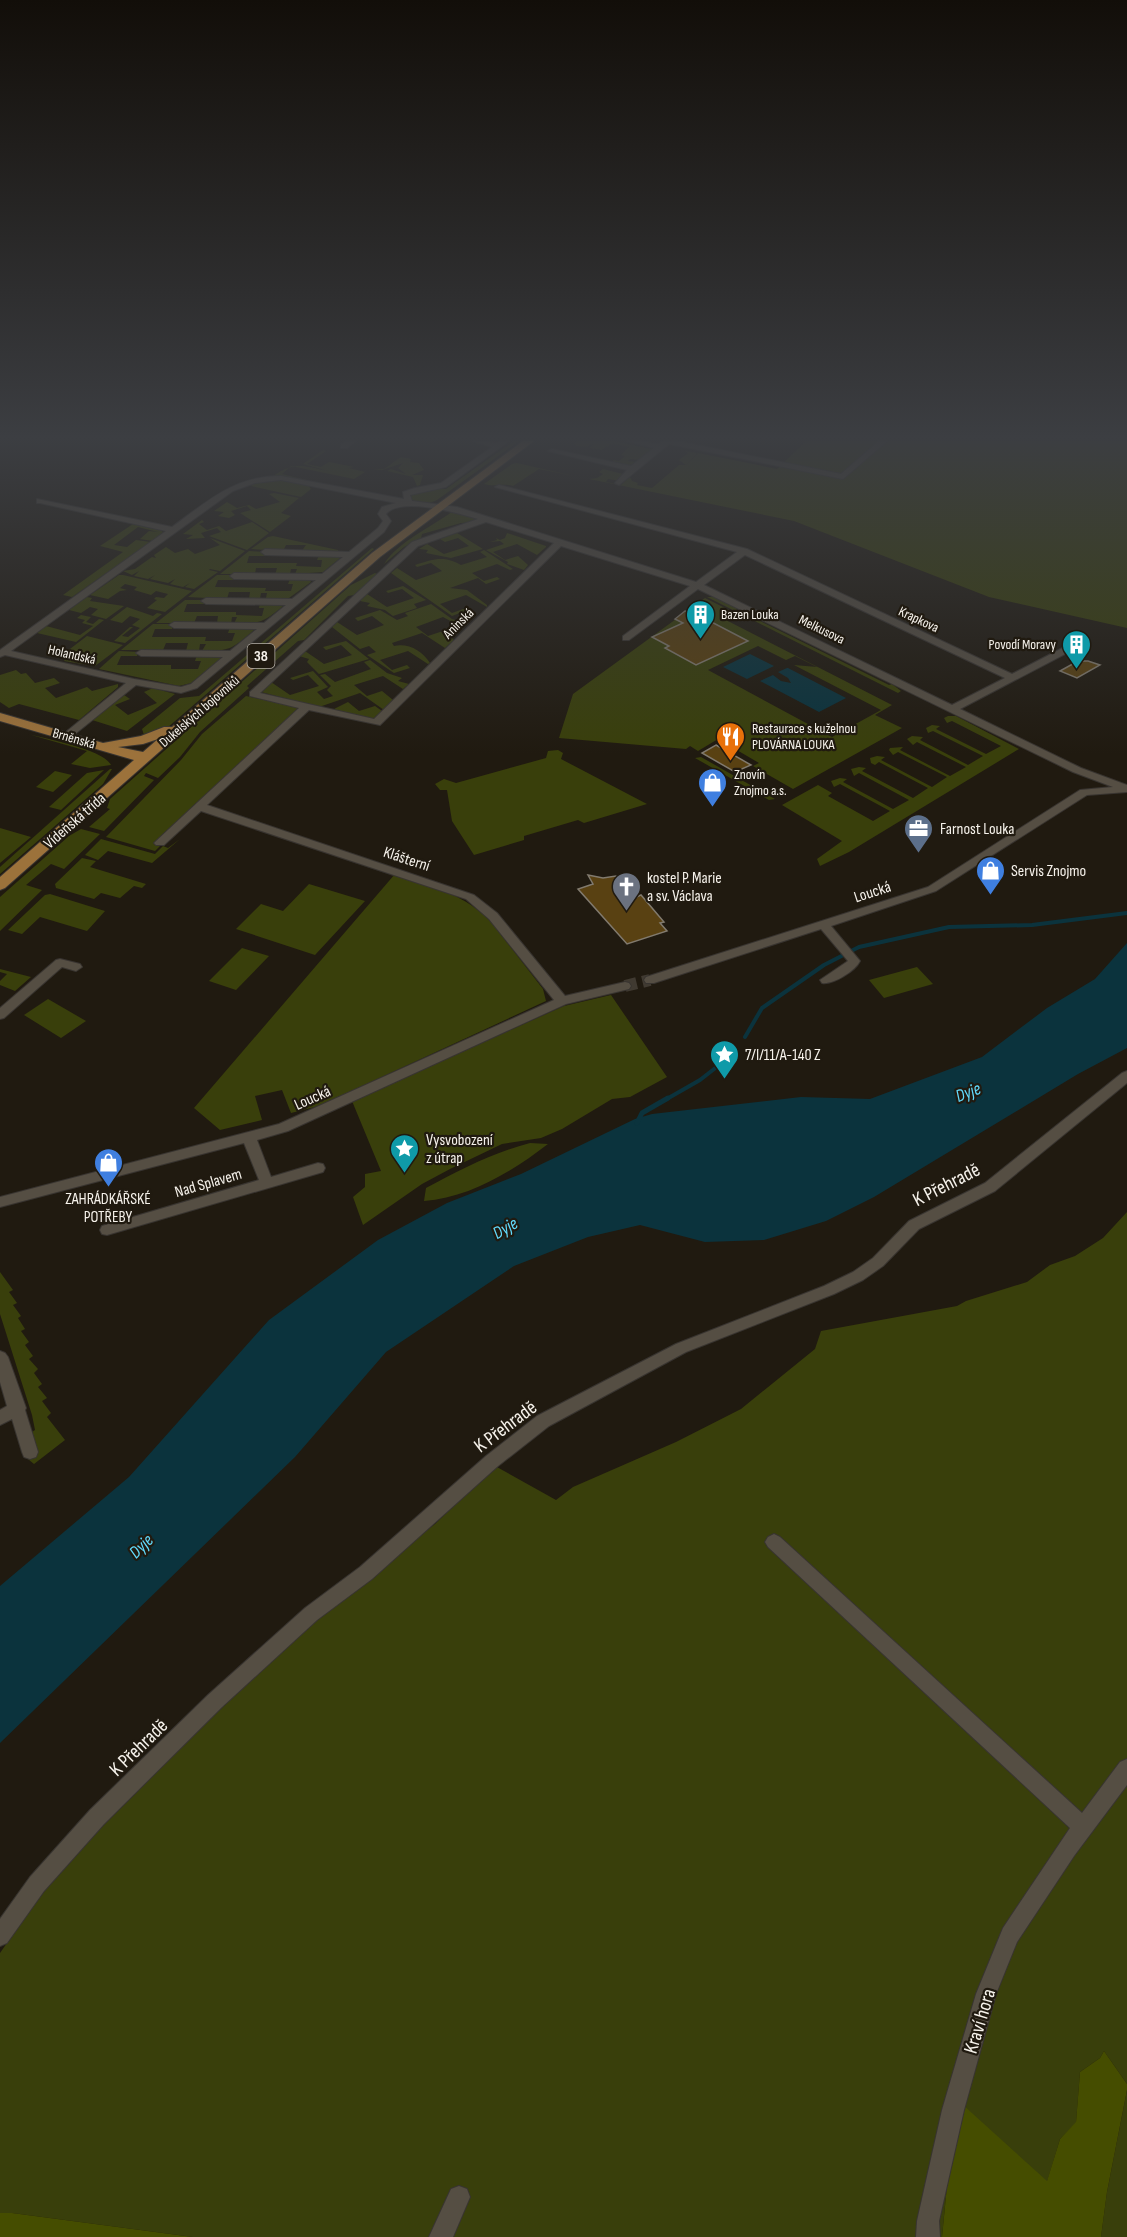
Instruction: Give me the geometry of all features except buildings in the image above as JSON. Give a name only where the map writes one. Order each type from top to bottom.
[{"type":"main road","name":"Dukelských bojovníků","points":[[149,756],[388,545]]},
{"type":"main road","name":"Brněnská","points":[[0,717],[134,756],[149,756]]},
{"type":"main road","points":[[106,744],[143,741],[184,723]]},
{"type":"main road","points":[[70,737],[142,751],[149,756]]},
{"type":"main road","points":[[70,737],[105,753],[114,761],[116,777],[107,792]]},
{"type":"main road","name":"Vídeňská třída","points":[[0,885],[149,756]]},
{"type":"street","name":"Holandská","points":[[2,653],[152,545]]},
{"type":"street","name":"Dukelských bojovníků","points":[[134,682],[185,689],[194,686],[363,545]]},
{"type":"street","name":"Dukelských bojovníků","points":[[376,723],[253,694],[413,545]]},
{"type":"street","name":"Aninská","points":[[376,723],[557,545]]},
{"type":"street","name":"Melkusova","points":[[567,545],[697,585],[1077,770],[1127,789]]},
{"type":"street","name":"Krapkova","points":[[723,545],[744,551],[1013,678]]},
{"type":"street","points":[[626,638],[744,551]]},
{"type":"street","points":[[265,552],[352,555]]},
{"type":"street","points":[[234,576],[324,578]]},
{"type":"street","points":[[206,601],[295,602]]},
{"type":"street","points":[[174,626],[266,626]]},
{"type":"street","points":[[952,710],[1083,641]]},
{"type":"street","name":"Dukelských bojovníků","points":[[141,652],[233,654]]},
{"type":"street","name":"Holandská","points":[[2,653],[134,682]]},
{"type":"street","points":[[70,737],[134,682]]},
{"type":"street","points":[[160,843],[306,707]]},
{"type":"street","points":[[1077,770],[1084,792]]},
{"type":"street","name":"Loucká","points":[[650,980],[932,889],[1084,792],[1127,789]]},
{"type":"street","name":"Klášterní","points":[[201,807],[470,897],[493,916],[562,1001]]},
{"type":"street","points":[[824,924],[854,961],[852,965],[826,980]]},
{"type":"street","points":[[0,1016],[60,963],[76,967]]},
{"type":"street","name":"Loucká","points":[[0,1202],[283,1128],[562,1001],[625,986]]},
{"type":"street","name":"K Přehradě","points":[[0,1936],[38,1884],[97,1817],[215,1701],[310,1614],[366,1573],[492,1461],[543,1421],[681,1348],[818,1295],[858,1276],[878,1262],[914,1225],[990,1187],[1127,1076]]},
{"type":"street","points":[[249,1137],[267,1184]]},
{"type":"street","name":"Nad Splavem","points":[[107,1230],[318,1168]]},
{"type":"street","points":[[0,1357],[18,1408],[30,1452]]},
{"type":"street","points":[[0,1418],[18,1408]]},
{"type":"street","points":[[774,1542],[1083,1827]]},
{"type":"street","name":"Kraví hora","points":[[928,2237],[928,2221],[952,2110],[986,1994],[1010,1935],[1083,1827],[1127,1769]]},
{"type":"street","points":[[441,2237],[459,2197]]},
{"type":"green space","points":[[146,545],[72,597],[63,595],[123,552],[100,546]]},
{"type":"green space","points":[[219,545],[230,545],[245,551],[220,571],[210,569],[218,572],[194,589],[185,587],[190,583],[183,587],[170,584],[175,579],[168,583],[150,579],[155,575],[148,579],[134,576],[139,571],[132,575],[123,571],[135,569],[152,557],[156,558],[154,555],[166,547],[175,553],[188,549],[195,554]]},
{"type":"green space","points":[[234,545],[253,545],[247,550]]},
{"type":"green space","points":[[256,545],[286,545],[283,551],[251,549]]},
{"type":"green space","points":[[306,545],[317,545],[338,550],[339,553],[301,552]]},
{"type":"green space","points":[[407,545],[384,564],[390,556],[398,548]]},
{"type":"green space","points":[[429,545],[444,554],[477,545],[483,549],[451,558],[426,553],[428,550],[419,549]]},
{"type":"green space","points":[[500,545],[513,545],[493,552],[505,560],[518,556],[528,565],[524,570],[507,564],[508,562],[486,550]]},
{"type":"green space","points":[[520,545],[546,546],[537,555]]},
{"type":"green space","points":[[857,545],[1127,545],[1127,628],[989,597]]},
{"type":"green space","points":[[372,548],[374,549],[167,728],[145,738],[142,729],[180,698],[199,696]]},
{"type":"green space","points":[[484,550],[513,569],[510,570],[497,564],[472,573],[484,581],[497,577],[500,579],[486,584],[478,578],[450,588],[467,590],[487,605],[487,607],[466,595],[440,604],[452,613],[466,608],[468,610],[452,616],[391,573],[397,568],[416,580],[442,571],[431,563],[417,567],[415,565],[438,559],[449,560],[461,565],[487,557],[480,552]]},
{"type":"green space","points":[[249,551],[266,554],[265,556],[249,556],[247,563],[297,563],[296,566],[321,567],[322,560],[317,560],[319,555],[339,556],[340,558],[323,572],[295,574],[297,569],[291,569],[290,574],[275,575],[277,568],[256,568],[255,574],[220,574]]},
{"type":"green space","points":[[377,574],[354,595],[348,596],[304,640],[298,641],[247,686],[249,688],[200,732],[180,757],[158,778],[146,773],[144,776],[154,780],[104,831],[89,827],[110,809],[107,808],[110,799],[351,585]]},
{"type":"green space","points":[[119,575],[192,591],[165,612],[147,608],[157,600],[154,599],[156,597],[164,598],[168,594],[156,591],[151,595],[134,590],[137,587],[125,584],[120,588],[127,590],[120,591],[108,599],[90,595]]},
{"type":"green space","points":[[217,575],[234,575],[233,580],[218,580],[215,587],[266,588],[265,591],[291,591],[293,584],[288,584],[290,579],[310,579],[311,582],[289,598],[263,599],[266,598],[267,593],[261,593],[260,599],[249,599],[250,592],[229,592],[227,599],[188,597]]},
{"type":"green space","points":[[403,586],[426,600],[414,604],[417,608],[393,616],[385,610],[367,606],[370,603],[360,601],[367,594],[387,607],[414,598],[402,589],[388,593],[386,591]]},
{"type":"green space","points":[[87,597],[92,598],[90,601],[124,606],[106,619],[91,615],[98,609],[90,607],[81,613],[69,610]]},
{"type":"green space","points":[[707,597],[715,597],[738,607],[736,609],[889,685],[892,684],[901,691],[898,693]]},
{"type":"green space","points":[[705,598],[735,613],[724,619],[892,705],[875,715],[902,728],[793,789],[753,766],[759,763],[718,739],[698,751],[690,746],[686,749],[559,738],[573,694]],"holes":[[[758,646],[786,660],[795,656],[817,667],[794,665],[881,710],[832,737],[708,670]]]},
{"type":"green space","points":[[185,600],[204,600],[204,604],[187,604],[184,612],[236,612],[236,615],[262,616],[264,608],[259,608],[260,603],[281,603],[283,606],[266,619],[250,623],[234,624],[237,617],[232,617],[231,624],[217,623],[218,616],[197,616],[194,623],[156,623]]},
{"type":"green space","points":[[431,604],[452,619],[459,621],[456,624],[443,617],[416,627],[428,636],[443,631],[454,640],[445,648],[422,633],[392,643],[394,646],[400,645],[415,649],[430,663],[428,664],[408,651],[380,660],[392,670],[407,665],[410,668],[394,673],[367,655],[376,652],[369,646],[360,649],[332,627],[337,622],[357,635],[384,625],[372,616],[358,621],[355,618],[380,610],[397,620],[408,616],[405,613]]},
{"type":"green space","points":[[127,607],[153,616],[157,613],[162,614],[125,643],[114,641],[130,627],[133,627],[122,636],[128,637],[140,628],[132,625],[140,619],[130,616],[122,623],[110,620]]},
{"type":"green space","points":[[81,615],[91,617],[86,622],[93,624],[99,619],[104,620],[76,642],[37,633],[46,626],[80,635],[93,626],[82,623],[85,620],[77,618]]},
{"type":"green space","points":[[153,624],[174,624],[172,629],[155,629],[152,637],[206,637],[205,641],[232,641],[235,633],[228,633],[230,627],[254,627],[255,629],[232,647],[220,650],[202,651],[206,644],[200,644],[199,651],[186,651],[188,643],[166,643],[163,650],[121,650]]},
{"type":"green space","points":[[87,636],[123,645],[95,666],[64,661],[67,657],[62,655]]},
{"type":"green space","points":[[346,641],[369,659],[319,674],[307,662],[309,659],[299,656],[305,651],[324,664],[352,655],[341,645],[326,650],[323,647]]},
{"type":"green space","points":[[119,651],[139,652],[137,656],[121,656],[117,665],[171,665],[171,669],[198,669],[201,661],[195,661],[197,655],[220,655],[222,658],[191,683],[179,686],[99,669]]},
{"type":"green space","points":[[370,660],[387,673],[402,678],[398,681],[409,684],[403,689],[383,676],[354,685],[367,696],[382,691],[393,700],[384,710],[360,693],[319,707],[261,692],[271,682],[290,695],[319,686],[308,675],[293,680],[290,678],[313,671],[328,687],[317,692],[324,699],[333,696],[327,690],[331,686],[320,675],[325,674],[335,682],[371,669],[364,662]]},
{"type":"green space","points":[[16,670],[21,674],[26,673],[35,683],[54,678],[60,683],[45,688],[56,698],[87,687],[92,691],[118,684],[118,687],[79,720],[19,704],[9,708],[0,702],[0,675]]},
{"type":"green space","points":[[153,688],[175,694],[127,731],[92,720],[124,695],[130,699],[115,705],[128,715],[157,703],[144,692]]},
{"type":"green space","points":[[246,696],[298,709],[155,851],[106,837],[181,760],[202,734]]},
{"type":"green space","points":[[348,702],[359,711],[375,706],[382,711],[374,720],[332,710]]},
{"type":"green space","points":[[956,716],[1019,749],[849,852],[820,866],[817,859],[842,841],[782,805],[818,785],[832,793],[828,796],[873,821],[890,811],[840,784],[834,787],[831,781],[840,778],[847,779],[843,782],[893,809],[909,800],[859,773],[854,776],[851,769],[866,768],[862,771],[913,798],[928,788],[879,762],[875,765],[871,763],[870,758],[885,757],[881,760],[932,787],[947,777],[898,752],[893,755],[890,748],[903,747],[900,750],[950,776],[966,767],[917,742],[913,745],[907,739],[912,736],[923,737],[920,740],[968,765],[983,756],[933,731],[928,733],[926,728],[932,725],[940,726],[936,729],[986,754],[1001,746],[952,721],[947,723],[944,718]]},
{"type":"green space","points":[[28,734],[86,749],[106,759],[111,765],[90,768],[71,764],[87,751]]},
{"type":"green space","points":[[558,750],[563,753],[561,759],[647,804],[584,823],[578,820],[524,836],[524,840],[474,855],[452,821],[447,790],[440,790],[435,784],[444,779],[456,783],[546,758],[548,751]]},
{"type":"green space","points":[[701,757],[775,799],[769,800],[695,758]]},
{"type":"green space","points":[[112,769],[103,784],[0,874],[0,867]]},
{"type":"green space","points":[[104,770],[61,810],[49,807],[87,773]]},
{"type":"green space","points":[[55,771],[72,775],[53,792],[36,787]]},
{"type":"green space","points":[[0,828],[31,837],[0,863]]},
{"type":"green space","points":[[81,829],[100,834],[64,869],[51,864],[26,885],[42,890],[0,931],[0,897],[69,836]]},
{"type":"green space","points":[[101,839],[155,854],[163,846],[168,848],[180,839],[152,863],[108,851],[98,860],[85,855]]},
{"type":"green space","points":[[82,858],[96,861],[90,867],[146,884],[142,888],[134,886],[120,898],[101,893],[94,899],[56,888],[55,884]]},
{"type":"green space","points":[[395,874],[455,896],[488,918],[543,989],[546,1001],[319,1106],[291,1113],[282,1090],[255,1096],[262,1120],[220,1130],[194,1108]]},
{"type":"green space","points":[[309,884],[365,901],[315,955],[236,929],[261,904],[283,911]]},
{"type":"green space","points":[[50,894],[105,911],[87,931],[40,917],[22,934],[8,930],[45,895]]},
{"type":"green space","points":[[242,948],[269,956],[236,990],[209,981]]},
{"type":"green space","points":[[917,967],[933,984],[884,998],[869,980]]},
{"type":"green space","points":[[0,969],[31,977],[15,991],[0,985],[0,981],[7,974],[0,972]]},
{"type":"green space","points":[[611,995],[667,1077],[630,1097],[612,1099],[562,1129],[541,1138],[502,1144],[450,1169],[422,1184],[363,1225],[353,1197],[365,1187],[365,1174],[381,1171],[352,1101],[564,1006]]},
{"type":"green space","points":[[48,999],[86,1021],[61,1038],[24,1015]]},
{"type":"green space","points":[[530,1143],[548,1144],[490,1182],[457,1195],[424,1201],[426,1188],[489,1157]]},
{"type":"green space","points":[[1127,1212],[1127,2084],[1104,2051],[1100,2058],[1080,2072],[1076,2123],[1060,2139],[1047,2182],[949,2165],[942,2237],[193,2237],[0,2213],[0,1953],[53,1877],[119,1804],[220,1706],[340,1598],[435,1524],[495,1466],[556,1500],[573,1487],[676,1442],[741,1409],[815,1349],[821,1331],[957,1306],[966,1301],[1027,1282],[1050,1265],[1075,1256],[1103,1238]]},
{"type":"green space","points":[[0,1272],[13,1290],[9,1292],[17,1303],[13,1305],[21,1316],[18,1318],[25,1329],[21,1331],[29,1342],[25,1345],[33,1356],[29,1359],[38,1369],[34,1373],[42,1384],[38,1387],[47,1398],[42,1401],[51,1413],[47,1417],[65,1440],[34,1464],[23,1455],[27,1451],[29,1457],[38,1453],[32,1432],[35,1430],[32,1415],[0,1314]]},
{"type":"green space","points":[[1104,2051],[1127,2084],[1127,2090],[1107,2192],[1101,2237],[942,2237],[949,2165],[962,2104],[1047,2181],[1060,2139],[1076,2122],[1080,2072],[1100,2058]]},
{"type":"green space","points":[[1127,2090],[1127,2237],[1101,2237],[1107,2192]]},
{"type":"green space","points":[[0,2213],[12,2213],[193,2237],[0,2237]]},
{"type":"water","points":[[750,654],[774,666],[747,679],[723,667]]},
{"type":"water","points":[[788,668],[846,698],[819,712],[760,681],[773,675],[781,681],[791,683],[788,678],[778,672]]},
{"type":"water","name":"Dyje","points":[[1127,943],[1127,1048],[1078,1074],[874,1197],[826,1221],[764,1240],[705,1242],[640,1225],[588,1237],[514,1266],[386,1352],[295,1457],[0,1743],[0,1586],[129,1477],[269,1320],[378,1240],[447,1203],[521,1174],[635,1119],[652,1114],[801,1097],[870,1099],[982,1057],[1047,1008],[1095,979]]},
{"type":"waterway","points":[[745,1037],[762,1008],[824,965],[859,947],[949,927],[1032,925],[1127,913]]},
{"type":"waterway","points":[[665,1100],[700,1080],[732,1055]]},
{"type":"waterway","points":[[637,1123],[642,1113],[668,1098]]},
{"type":"tunnel","points":[[625,986],[650,980]]},
{"type":"place","name":"Bazen Louka","points":[[700,640]]},
{"type":"place","name":"Povodí Moravy","points":[[1077,670]]},
{"type":"place","name":"Restaurace s kuželnou PLOVÁRNA LOUKA","points":[[731,762]]},
{"type":"place","name":"Znovín Znojmo a.s.","points":[[713,808]]},
{"type":"place","name":"Farnost Louka","points":[[919,854]]},
{"type":"place","name":"Servis Znojmo","points":[[990,896]]},
{"type":"place","name":"kostel P. Marie a sv. Václava","points":[[626,912]]},
{"type":"place","name":"7/I/11/A-140 Z","points":[[724,1080]]},
{"type":"place","name":"Vysvobození z útrap","points":[[405,1174]]},
{"type":"place","name":"ZAHRÁDKÁŘSKÉ POTŘEBY","points":[[108,1188]]}]
